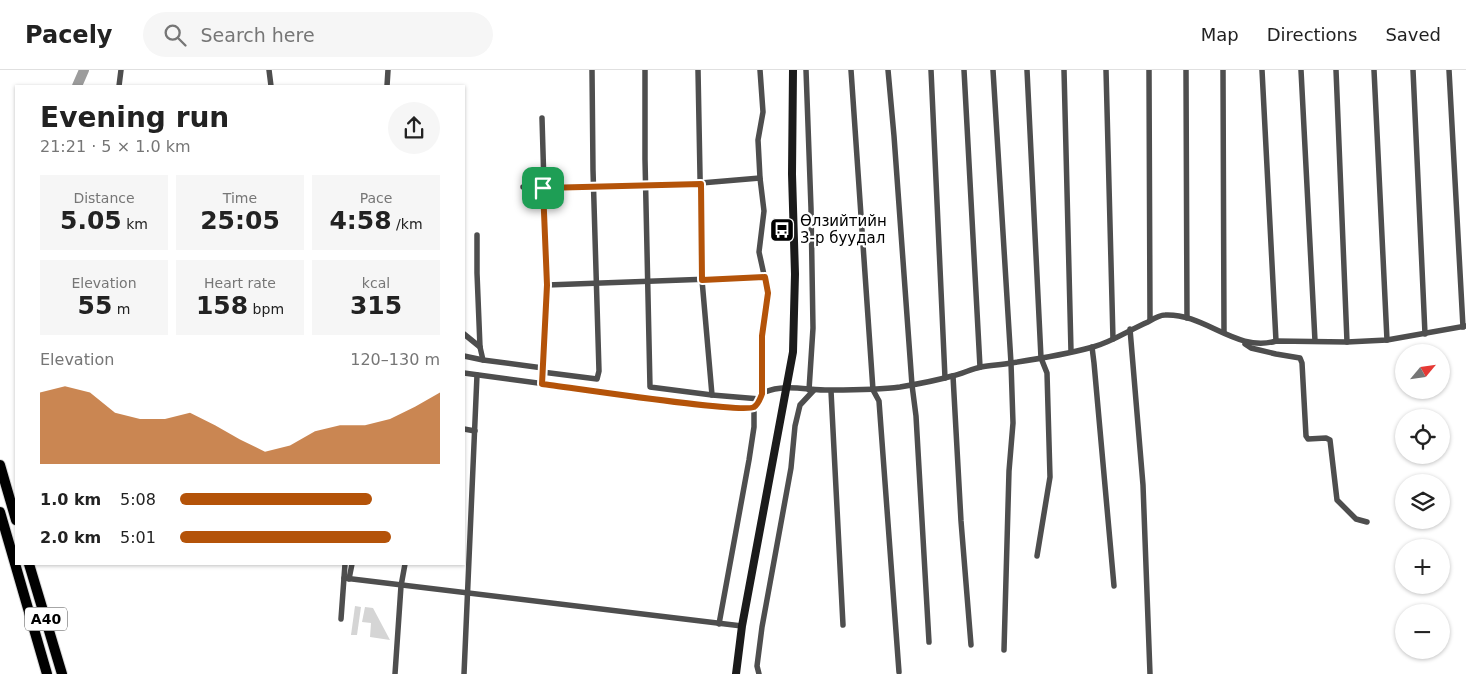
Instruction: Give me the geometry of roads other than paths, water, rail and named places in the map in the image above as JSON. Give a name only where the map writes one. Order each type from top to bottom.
[{"type":"highway","points":[[0,465],[15,517]]},
{"type":"highway","name":"A40","points":[[0,512],[15,564]]},
{"type":"highway","name":"A40","points":[[15,565],[47,674]]},
{"type":"highway","name":"A40","points":[[30,565],[62,674]]},
{"type":"main road","points":[[736,674],[742,626],[793,352],[795,274],[792,174],[793,70]]},
{"type":"street","points":[[119,85],[121,70]]},
{"type":"street","points":[[269,70],[271,85]]},
{"type":"street","points":[[387,85],[388,70]]},
{"type":"street","points":[[465,356],[597,379],[599,371],[592,70]]},
{"type":"street","points":[[645,70],[650,387],[712,395],[761,397]]},
{"type":"street","points":[[698,70],[702,280],[712,395]]},
{"type":"street","points":[[760,70],[763,112],[758,140],[764,211],[759,252],[768,293],[762,336],[761,397]]},
{"type":"street","points":[[759,674],[757,666],[762,627],[791,468],[795,426],[800,405],[812,390],[811,198],[806,70]]},
{"type":"street","points":[[851,70],[873,390],[879,401],[899,672]]},
{"type":"street","points":[[888,70],[916,416],[928,642]]},
{"type":"street","points":[[930,70],[945,378]]},
{"type":"street","points":[[964,70],[980,367]]},
{"type":"street","points":[[993,70],[1013,423],[1009,472],[1004,650]]},
{"type":"street","points":[[1027,70],[1041,358],[1048,372],[1050,477],[1037,556]]},
{"type":"street","points":[[1064,70],[1071,351]]},
{"type":"street","points":[[1106,70],[1113,340]]},
{"type":"street","points":[[1148,70],[1150,320]]},
{"type":"street","points":[[1186,70],[1187,318]]},
{"type":"street","points":[[1223,70],[1224,332]]},
{"type":"street","points":[[1262,70],[1276,341]]},
{"type":"street","points":[[1301,70],[1316,341]]},
{"type":"street","points":[[1336,70],[1348,342]]},
{"type":"street","points":[[1374,70],[1387,340]]},
{"type":"street","points":[[1413,70],[1425,334]]},
{"type":"street","points":[[1241,341],[1266,344],[1276,341],[1348,342],[1387,340],[1464,326],[1449,70]]},
{"type":"street","points":[[542,118],[547,285],[542,384]]},
{"type":"street","points":[[524,187],[701,184],[760,178]]},
{"type":"street","points":[[477,236],[476,273],[480,347],[484,360]]},
{"type":"street","points":[[547,285],[765,277]]},
{"type":"street","points":[[718,624],[750,460],[754,427],[754,407],[766,392],[787,388],[873,390],[912,385],[953,376],[980,367],[1041,358],[1092,347],[1113,340],[1130,329],[1165,315],[1187,318],[1224,332],[1251,348],[1300,358],[1302,363],[1306,436],[1308,439],[1326,438],[1330,440],[1337,500],[1356,519],[1368,522]]},
{"type":"street","points":[[1130,329],[1143,485],[1150,674]]},
{"type":"street","points":[[465,335],[480,347]]},
{"type":"street","points":[[1092,347],[1114,586]]},
{"type":"street","points":[[465,373],[709,406],[744,409],[754,407]]},
{"type":"street","points":[[464,674],[477,374]]},
{"type":"street","points":[[953,376],[961,521],[972,645]]},
{"type":"street","points":[[831,390],[843,625]]},
{"type":"street","points":[[465,429],[474,431]]},
{"type":"street","points":[[346,565],[347,578]]},
{"type":"street","points":[[341,619],[347,578],[352,565]]},
{"type":"street","points":[[395,674],[401,586],[405,565]]},
{"type":"street","points":[[347,578],[742,626]]},
{"type":"waterway","points":[[77,85],[84,70]]},
{"type":"place","name":"Өлзийтийн 3-р буудал","points":[[782,230]]}]
